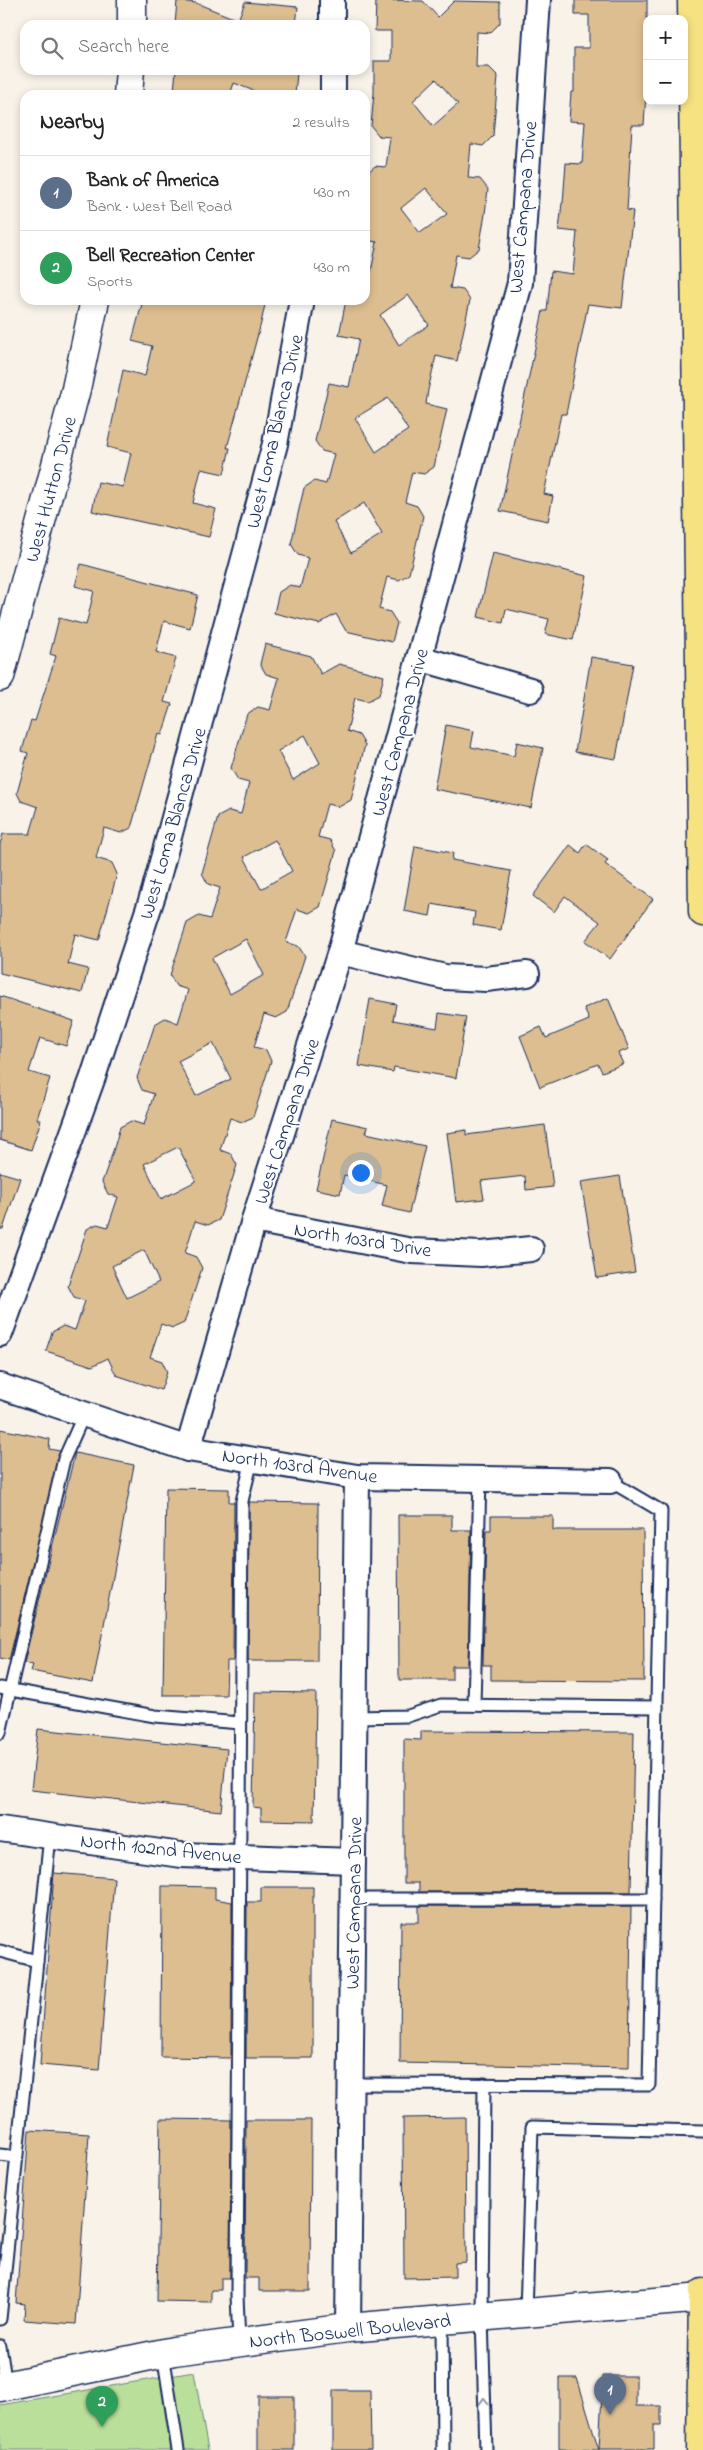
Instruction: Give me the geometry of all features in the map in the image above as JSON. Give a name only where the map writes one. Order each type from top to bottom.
[{"type":"main road","points":[[692,0],[703,912]]},
{"type":"main road","points":[[701,2450],[703,2292]]},
{"type":"street","points":[[132,0],[132,20]]},
{"type":"street","points":[[332,0],[332,20]]},
{"type":"street","name":"West Campana Drive","points":[[188,1449],[254,1220],[340,952],[520,283],[538,0]]},
{"type":"street","points":[[128,90],[130,75]]},
{"type":"street","points":[[333,75],[333,90]]},
{"type":"street","name":"West Hutton Drive","points":[[0,677],[74,398],[95,305]]},
{"type":"street","name":"West Loma Blanca Drive","points":[[0,1334],[93,1076],[154,892],[275,444],[301,305]]},
{"type":"street","points":[[419,658],[530,690]]},
{"type":"street","points":[[340,952],[445,977],[486,979],[527,974]]},
{"type":"street","name":"North 103rd Drive","points":[[254,1220],[412,1251],[481,1254],[531,1249]]},
{"type":"street","name":"North 103rd Avenue","points":[[0,1386],[188,1449],[357,1477],[610,1481]]},
{"type":"street","name":"West Campana Drive","points":[[348,2328],[357,1477]]},
{"type":"street","name":"North 102nd Avenue","points":[[0,1829],[181,1854],[353,1861]]},
{"type":"street","name":"North Boswell Boulevard","points":[[3,2386],[163,2353],[348,2328],[703,2298]]},
{"type":"lane","points":[[0,1733],[5,1690],[64,1459],[84,1414]]},
{"type":"lane","points":[[239,2342],[237,2295],[238,1857],[242,1501],[252,1460]]},
{"type":"lane","points":[[474,1705],[480,1479]]},
{"type":"lane","points":[[351,2084],[649,2085],[661,1511],[610,1481]]},
{"type":"lane","points":[[5,1690],[155,1716],[240,1722]]},
{"type":"lane","points":[[355,1717],[408,1716],[441,1704],[657,1707]]},
{"type":"lane","points":[[0,2319],[50,1836]]},
{"type":"lane","points":[[353,1899],[653,1899]]},
{"type":"lane","points":[[0,1950],[37,1961]]},
{"type":"lane","points":[[484,2084],[482,2317],[486,2450]]},
{"type":"lane","points":[[526,2313],[532,2127],[703,2131]]},
{"type":"lane","points":[[0,2155],[16,2157]]},
{"type":"lane","points":[[442,2320],[444,2450]]},
{"type":"lane","points":[[0,2346],[3,2386]]},
{"type":"lane","points":[[163,2353],[178,2450]]},
{"type":"green space","points":[[194,2372],[208,2450],[0,2450],[0,2405]]},
{"type":"building","points":[[376,0],[423,1],[438,17],[454,1],[500,2],[500,23],[490,33],[477,32],[476,67],[489,67],[498,76],[493,136],[483,146],[471,144],[468,178],[480,179],[488,189],[485,214],[479,249],[469,257],[456,255],[450,288],[463,290],[470,300],[457,361],[436,356],[428,390],[426,404],[447,409],[434,467],[424,474],[412,472],[405,502],[417,506],[423,516],[409,574],[399,580],[387,577],[379,609],[390,612],[397,623],[392,642],[346,631],[336,614],[319,624],[274,613],[279,592],[290,585],[300,588],[308,558],[298,555],[291,544],[304,488],[314,481],[326,484],[334,454],[322,451],[315,441],[329,383],[349,387],[359,339],[339,335],[345,305],[370,305],[370,272],[377,242],[370,241],[370,170],[375,166],[386,167],[390,137],[379,136],[371,126],[374,61],[391,61],[391,31],[375,31]],"holes":[[[436,79],[458,104],[433,126],[413,101]],[[426,188],[447,214],[420,233],[401,208]],[[408,295],[429,325],[399,345],[380,315]],[[388,398],[408,430],[376,452],[355,418]],[[364,503],[382,534],[351,553],[334,522]]]},
{"type":"building","points":[[575,0],[647,0],[647,15],[643,15],[643,105],[645,105],[644,125],[632,125],[627,210],[633,211],[622,308],[588,304],[566,414],[561,414],[544,494],[553,496],[548,521],[500,511],[543,311],[547,311],[551,271],[573,274],[577,232],[559,230],[566,163],[582,164],[585,122],[569,121],[571,92],[574,92],[574,48],[589,48],[589,15],[575,15]]},
{"type":"building","points":[[177,1],[196,3],[238,20],[175,20]]},
{"type":"building","points":[[245,2],[298,7],[297,20],[238,20]]},
{"type":"building","points":[[176,75],[297,75],[295,90],[252,90],[234,83],[232,90],[174,90]]},
{"type":"building","points":[[142,305],[265,305],[227,448],[230,448],[224,474],[201,469],[193,503],[216,509],[209,537],[92,511],[98,482],[123,487],[131,453],[107,447],[123,370],[145,376],[152,346],[132,341]]},
{"type":"building","points":[[493,553],[587,576],[573,640],[545,634],[549,619],[506,609],[503,623],[478,617]]},
{"type":"building","points":[[81,564],[198,595],[190,628],[164,621],[156,652],[176,658],[164,702],[172,704],[162,735],[158,734],[131,828],[121,833],[104,828],[96,858],[112,863],[117,874],[99,940],[75,934],[68,964],[88,969],[82,993],[0,973],[0,844],[3,834],[30,834],[38,807],[21,801],[17,793],[28,753],[22,751],[31,720],[35,721],[56,656],[50,654],[59,618],[86,625],[94,591],[75,586]]},
{"type":"building","points":[[265,644],[311,656],[321,674],[339,664],[384,676],[379,695],[368,701],[355,698],[347,731],[359,735],[365,745],[351,800],[339,807],[327,804],[318,837],[330,840],[336,851],[329,876],[320,907],[309,913],[297,909],[286,942],[298,946],[305,956],[287,1012],[276,1018],[264,1014],[254,1047],[266,1050],[271,1061],[253,1117],[242,1122],[230,1118],[220,1150],[231,1154],[237,1165],[219,1220],[208,1225],[195,1221],[185,1253],[196,1257],[202,1268],[184,1323],[173,1328],[161,1324],[150,1357],[162,1361],[167,1372],[161,1390],[116,1375],[108,1358],[92,1366],[46,1351],[52,1332],[63,1326],[75,1330],[85,1301],[74,1297],[68,1286],[87,1229],[97,1224],[108,1227],[118,1197],[108,1194],[102,1182],[120,1127],[131,1121],[144,1125],[154,1094],[142,1090],[137,1078],[155,1024],[165,1018],[178,1023],[188,990],[176,986],[170,975],[187,923],[199,916],[210,919],[220,888],[208,884],[202,873],[218,817],[229,811],[241,814],[249,783],[238,780],[231,768],[247,714],[258,707],[270,710],[279,678],[266,674],[260,664]],"holes":[[[305,735],[320,763],[293,780],[278,751]],[[275,840],[292,871],[261,889],[244,857]],[[246,939],[264,975],[230,994],[212,958]],[[213,1043],[231,1079],[196,1096],[178,1061]],[[178,1147],[196,1181],[161,1199],[144,1164]],[[144,1250],[159,1282],[127,1298],[112,1266]]]},
{"type":"building","points":[[591,657],[633,664],[616,759],[575,752]]},
{"type":"building","points":[[446,725],[474,731],[471,747],[514,756],[517,742],[543,748],[531,808],[434,789]]},
{"type":"building","points":[[586,844],[608,860],[605,864],[653,899],[610,959],[585,941],[600,922],[565,896],[554,912],[533,896],[570,845],[580,853]]},
{"type":"building","points":[[415,846],[453,853],[452,860],[511,871],[501,930],[473,925],[475,912],[432,904],[430,916],[404,911]]},
{"type":"building","points":[[0,996],[74,1021],[66,1046],[40,1038],[29,1072],[50,1078],[37,1119],[41,1120],[31,1150],[0,1140]]},
{"type":"building","points":[[608,998],[629,1049],[618,1053],[623,1064],[602,1072],[598,1064],[540,1087],[520,1036],[541,1027],[546,1038],[589,1020],[584,1008]]},
{"type":"building","points":[[370,999],[396,1004],[393,1020],[437,1028],[439,1013],[466,1017],[456,1078],[394,1067],[393,1072],[359,1066]]},
{"type":"building","points":[[332,1119],[368,1127],[366,1133],[425,1146],[409,1213],[382,1206],[387,1185],[344,1175],[340,1194],[316,1189]]},
{"type":"building","points":[[545,1125],[553,1187],[526,1190],[525,1176],[481,1181],[484,1199],[456,1202],[447,1133],[466,1130],[466,1135]]},
{"type":"building","points":[[0,1172],[20,1178],[3,1229],[0,1229]]},
{"type":"building","points":[[620,1176],[635,1272],[597,1278],[581,1182]]},
{"type":"building","points":[[0,1429],[50,1439],[49,1449],[60,1451],[9,1660],[0,1658]]},
{"type":"building","points":[[75,1453],[134,1465],[93,1683],[31,1671],[33,1665],[24,1663]]},
{"type":"building","points":[[166,1488],[229,1489],[229,1502],[234,1502],[233,1661],[227,1661],[226,1695],[163,1695]]},
{"type":"building","points":[[249,1502],[318,1503],[317,1661],[248,1661]]},
{"type":"building","points":[[398,1515],[452,1515],[452,1530],[471,1530],[468,1666],[452,1666],[452,1680],[399,1680]]},
{"type":"building","points":[[491,1516],[553,1516],[553,1530],[643,1530],[644,1681],[491,1680],[491,1665],[483,1665],[486,1530],[491,1530]]},
{"type":"building","points":[[255,1692],[316,1693],[314,1821],[261,1820],[261,1808],[253,1807]]},
{"type":"building","points":[[38,1729],[227,1749],[221,1811],[31,1790]]},
{"type":"building","points":[[421,1731],[634,1732],[631,1892],[419,1892],[419,1883],[404,1883],[404,1739],[421,1740]]},
{"type":"building","points":[[54,1873],[114,1878],[99,2070],[40,2065]]},
{"type":"building","points":[[162,1886],[215,1887],[215,1899],[232,1902],[231,2058],[161,2057]]},
{"type":"building","points":[[261,1887],[313,1887],[313,2058],[246,2058],[247,1902],[261,1902]]},
{"type":"building","points":[[419,1906],[631,1906],[629,2068],[400,2063],[401,1922],[419,1922]]},
{"type":"building","points":[[465,2117],[466,2262],[455,2263],[455,2277],[404,2278],[403,2118]]},
{"type":"building","points":[[160,2119],[231,2120],[230,2278],[221,2278],[221,2290],[211,2290],[211,2302],[157,2301]]},
{"type":"building","points":[[246,2120],[311,2120],[310,2291],[259,2291],[259,2278],[245,2278]]},
{"type":"building","points":[[29,2130],[89,2134],[76,2324],[24,2320],[25,2304],[16,2303]]},
{"type":"building","points":[[603,2376],[636,2376],[636,2406],[661,2406],[661,2425],[654,2425],[654,2449],[599,2449]]},
{"type":"building","points":[[559,2378],[577,2378],[599,2450],[559,2449]]},
{"type":"building","points":[[333,2390],[370,2390],[371,2450],[333,2450]]},
{"type":"building","points":[[258,2396],[294,2396],[294,2450],[258,2450]]},
{"type":"place","name":"Bank of America","points":[[610,2415]]},
{"type":"place","name":"Bell Recreation Center","points":[[102,2427]]}]
